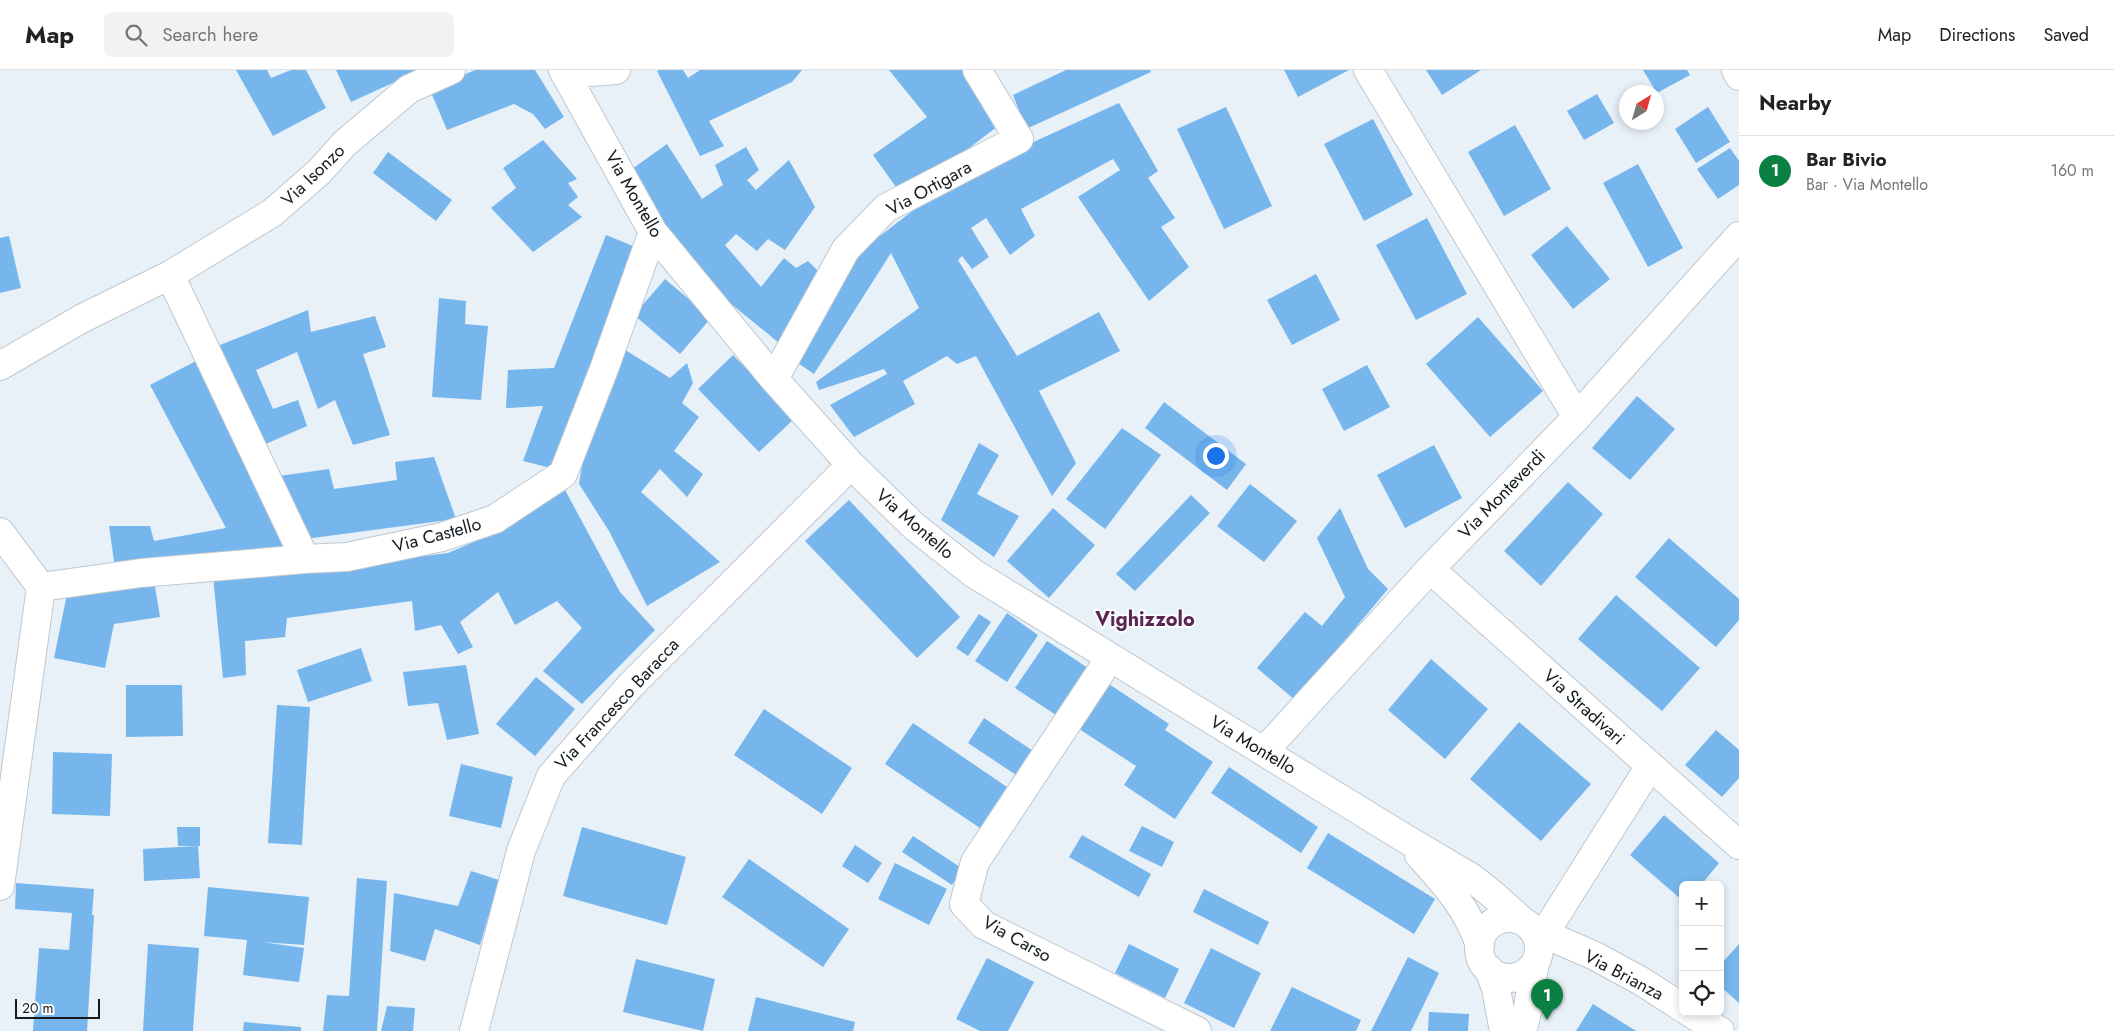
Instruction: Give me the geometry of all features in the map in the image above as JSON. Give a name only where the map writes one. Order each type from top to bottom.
[{"type":"street","name":"Via Isonzo","points":[[0,366],[81,319],[170,275],[272,213],[319,172],[344,144],[409,89],[451,70]]},
{"type":"street","points":[[564,72],[616,70]]},
{"type":"street","name":"Via Ortigara","points":[[774,379],[846,249],[886,208],[1019,138],[976,70]]},
{"type":"street","points":[[1368,70],[1577,417]]},
{"type":"street","points":[[1736,70],[1739,76]]},
{"type":"street","name":"Via Montello","points":[[564,72],[653,232],[774,379],[851,466],[915,527],[973,573],[1400,836],[1472,878],[1537,936]]},
{"type":"street","name":"Via Castello","points":[[41,587],[141,574],[347,557],[442,537],[495,519],[563,474],[604,369],[653,232]]},
{"type":"street","name":"Via Monteverdi","points":[[1264,751],[1430,569],[1577,417],[1739,236]]},
{"type":"street","points":[[170,275],[305,559]]},
{"type":"street","name":"Via Francesco Baracca","points":[[474,1031],[521,851],[551,776],[631,685],[851,466]]},
{"type":"street","points":[[0,532],[41,587],[0,886]]},
{"type":"street","name":"Via Stradivari","points":[[1430,569],[1739,846]]},
{"type":"street","name":"Via Carso","points":[[1110,658],[975,862],[964,904],[984,925],[1198,1031]]},
{"type":"street","points":[[1537,936],[1505,918],[1495,921],[1486,928],[1480,941],[1485,958],[1498,975],[1516,977],[1530,970],[1537,936],[1650,766]]},
{"type":"street","name":"Via Montello","points":[[1400,836],[1438,876],[1467,916],[1496,989],[1504,1031]]},
{"type":"street","points":[[1522,1031],[1526,1020],[1537,936]]},
{"type":"street","name":"Via Brianza","points":[[1537,936],[1566,952],[1580,951],[1595,956],[1699,1020]]},
{"type":"building","points":[[236,70],[267,70],[271,78],[291,70],[306,70],[326,108],[273,136]]},
{"type":"building","points":[[336,70],[421,70],[351,102]]},
{"type":"building","points":[[475,70],[535,70],[564,117],[545,129],[533,114],[514,104],[447,130],[430,90]]},
{"type":"building","points":[[683,70],[688,78],[700,70],[802,70],[792,82],[709,121],[724,146],[700,156],[657,71]]},
{"type":"building","points":[[889,70],[963,70],[998,126],[904,198],[873,155],[927,117]]},
{"type":"building","points":[[1066,70],[1150,70],[1151,72],[1026,129],[1013,95]]},
{"type":"building","points":[[1284,70],[1349,70],[1298,97]]},
{"type":"building","points":[[1426,70],[1481,70],[1442,95]]},
{"type":"building","points":[[1643,70],[1687,70],[1690,75],[1664,89],[1664,85],[1652,85]]},
{"type":"building","points":[[1597,94],[1614,123],[1584,140],[1567,111]]},
{"type":"building","points":[[1119,103],[1158,171],[1148,178],[1175,218],[1161,227],[1189,267],[1149,301],[1078,197],[1120,170],[1113,159],[1021,209],[1035,236],[1010,255],[986,218],[971,228],[989,257],[972,269],[962,256],[958,260],[1017,356],[1099,312],[1120,351],[1039,391],[1076,463],[1052,496],[976,356],[957,364],[947,356],[903,381],[915,404],[854,437],[830,405],[887,374],[884,369],[819,390],[816,382],[919,308],[891,253],[814,374],[795,361],[863,249],[915,209],[985,164]]},
{"type":"building","points":[[1226,107],[1272,206],[1224,229],[1177,129]]},
{"type":"building","points":[[1708,107],[1730,142],[1696,163],[1675,129]]},
{"type":"building","points":[[1373,119],[1413,195],[1364,221],[1324,144]]},
{"type":"building","points":[[1515,125],[1551,189],[1504,216],[1468,152]]},
{"type":"building","points":[[543,140],[577,179],[568,183],[578,197],[568,205],[582,217],[533,252],[491,208],[516,188],[503,168]]},
{"type":"building","points":[[667,144],[702,199],[723,185],[715,165],[746,147],[759,170],[747,180],[756,190],[789,160],[815,207],[785,250],[768,239],[757,251],[736,234],[725,245],[761,287],[784,258],[796,268],[808,261],[825,278],[784,347],[692,272],[632,169]]},
{"type":"building","points":[[1730,148],[1739,161],[1739,185],[1718,199],[1697,169]]},
{"type":"building","points":[[388,152],[452,200],[436,221],[373,173]]},
{"type":"building","points":[[1638,164],[1683,248],[1648,267],[1603,183]]},
{"type":"building","points":[[1427,218],[1467,294],[1416,320],[1376,245]]},
{"type":"building","points":[[1567,226],[1610,279],[1573,309],[1531,255]]},
{"type":"building","points":[[606,235],[638,248],[555,469],[523,461],[543,406],[506,408],[508,370],[554,368]]},
{"type":"building","points":[[9,236],[21,288],[0,293],[0,238]]},
{"type":"building","points":[[1316,274],[1340,320],[1292,345],[1267,300]]},
{"type":"building","points":[[665,279],[711,318],[680,354],[634,315]]},
{"type":"building","points":[[439,298],[466,301],[465,324],[488,326],[481,400],[432,397]]},
{"type":"building","points":[[308,310],[311,332],[375,316],[386,347],[363,354],[390,435],[353,445],[335,400],[318,409],[297,352],[256,370],[273,409],[298,400],[307,426],[261,446],[210,349]]},
{"type":"building","points":[[1478,317],[1543,391],[1490,437],[1426,364]]},
{"type":"building","points":[[619,346],[670,378],[687,363],[693,383],[682,403],[699,417],[674,451],[703,474],[687,497],[660,469],[641,492],[720,562],[647,606],[609,531],[579,484],[583,459]]},
{"type":"building","points":[[733,355],[795,418],[759,452],[698,389]]},
{"type":"building","points":[[196,361],[292,545],[115,568],[109,526],[150,526],[154,541],[226,528],[150,385]]},
{"type":"building","points":[[1367,365],[1390,407],[1344,431],[1322,389]]},
{"type":"building","points":[[1637,396],[1675,429],[1630,480],[1592,448]]},
{"type":"building","points":[[1164,402],[1246,464],[1227,490],[1145,428]]},
{"type":"building","points":[[1122,428],[1161,455],[1105,529],[1066,499]]},
{"type":"building","points":[[979,443],[999,455],[977,494],[1019,516],[994,557],[941,520]]},
{"type":"building","points":[[1434,445],[1462,498],[1405,528],[1377,475]]},
{"type":"building","points":[[434,457],[456,519],[305,539],[279,476],[329,469],[334,489],[397,480],[395,462]]},
{"type":"building","points":[[1568,482],[1603,514],[1541,586],[1504,551]]},
{"type":"building","points":[[1250,484],[1297,521],[1264,562],[1217,526]]},
{"type":"building","points":[[565,490],[620,592],[655,630],[582,704],[543,671],[582,628],[557,601],[515,625],[498,592],[460,622],[473,647],[458,654],[441,625],[415,631],[412,601],[287,618],[285,637],[245,641],[246,675],[223,678],[213,576],[394,560],[448,553],[502,530]]},
{"type":"building","points":[[1191,495],[1210,513],[1135,591],[1116,574]]},
{"type":"building","points":[[849,500],[960,617],[917,658],[805,541]]},
{"type":"building","points":[[1053,508],[1095,545],[1049,598],[1007,561]]},
{"type":"building","points":[[1340,508],[1368,569],[1388,589],[1295,700],[1257,668],[1305,612],[1322,626],[1345,597],[1317,538]]},
{"type":"building","points":[[1669,538],[1739,599],[1739,620],[1716,647],[1635,577]]},
{"type":"building","points":[[154,580],[160,617],[114,624],[105,668],[54,658],[67,594]]},
{"type":"building","points":[[1616,595],[1700,668],[1662,711],[1578,639]]},
{"type":"building","points":[[1007,613],[1038,635],[1007,682],[975,661]]},
{"type":"building","points":[[979,614],[991,622],[968,656],[956,648]]},
{"type":"building","points":[[1047,641],[1091,670],[1059,717],[1015,688]]},
{"type":"building","points":[[361,648],[372,681],[308,702],[297,670]]},
{"type":"building","points":[[1431,659],[1488,709],[1445,759],[1388,710]]},
{"type":"building","points":[[466,665],[479,734],[447,740],[438,703],[408,706],[403,672]]},
{"type":"building","points":[[536,677],[575,709],[535,756],[496,724]]},
{"type":"building","points":[[1106,682],[1169,724],[1165,730],[1213,762],[1175,819],[1124,785],[1136,766],[1076,727]]},
{"type":"building","points":[[126,685],[182,685],[183,736],[126,737]]},
{"type":"building","points":[[277,705],[310,707],[302,845],[268,843]]},
{"type":"building","points":[[764,709],[852,768],[822,814],[734,755]]},
{"type":"building","points":[[984,718],[1036,753],[1019,777],[968,743]]},
{"type":"building","points":[[1519,722],[1591,784],[1541,841],[1470,779]]},
{"type":"building","points":[[913,723],[1007,787],[980,828],[885,764]]},
{"type":"building","points":[[1716,730],[1739,750],[1739,778],[1722,797],[1685,765]]},
{"type":"building","points":[[53,752],[112,754],[110,816],[52,814]]},
{"type":"building","points":[[461,764],[513,777],[501,828],[449,816]]},
{"type":"building","points":[[1229,767],[1318,827],[1301,853],[1211,793]]},
{"type":"building","points":[[1664,815],[1719,863],[1704,881],[1679,881],[1679,898],[1630,855]]},
{"type":"building","points":[[1142,826],[1174,842],[1162,867],[1129,851]]},
{"type":"building","points":[[177,827],[200,827],[200,846],[178,846]]},
{"type":"building","points":[[582,827],[686,857],[667,925],[563,896]]},
{"type":"building","points":[[1328,833],[1435,899],[1414,934],[1307,868]]},
{"type":"building","points":[[1082,835],[1151,874],[1139,897],[1069,857]]},
{"type":"building","points":[[913,836],[963,869],[952,885],[902,852]]},
{"type":"building","points":[[855,845],[882,863],[868,883],[842,866]]},
{"type":"building","points":[[198,846],[200,878],[144,881],[143,849]]},
{"type":"building","points":[[749,859],[849,929],[823,967],[722,897]]},
{"type":"building","points":[[895,863],[947,889],[929,925],[878,899]]},
{"type":"building","points":[[471,871],[499,880],[480,945],[435,929],[425,961],[390,951],[394,893],[458,906]]},
{"type":"building","points":[[357,878],[387,881],[377,1031],[323,1031],[327,995],[349,996]]},
{"type":"building","points":[[16,883],[94,889],[87,1031],[33,1031],[39,948],[69,950],[72,913],[15,909]]},
{"type":"building","points":[[208,887],[309,897],[304,945],[262,942],[304,948],[299,982],[243,975],[247,940],[204,936]]},
{"type":"building","points":[[1204,889],[1269,922],[1258,945],[1193,912]]},
{"type":"building","points":[[148,944],[199,948],[193,1031],[143,1031]]},
{"type":"building","points":[[1129,944],[1179,969],[1165,998],[1115,973]]},
{"type":"building","points":[[1739,944],[1739,1003],[1724,990],[1724,961]]},
{"type":"building","points":[[1211,948],[1261,973],[1234,1028],[1184,1003]]},
{"type":"building","points":[[1408,957],[1439,973],[1411,1031],[1371,1031]]},
{"type":"building","points":[[987,958],[1034,982],[1008,1031],[980,1031],[956,1019]]},
{"type":"building","points":[[636,959],[715,979],[703,1031],[623,1012]]},
{"type":"building","points":[[1292,987],[1361,1020],[1356,1031],[1270,1031]]},
{"type":"building","points":[[756,997],[855,1022],[853,1031],[748,1031]]},
{"type":"building","points":[[1593,1004],[1636,1031],[1576,1031]]},
{"type":"building","points":[[387,1006],[415,1008],[413,1031],[381,1031]]},
{"type":"building","points":[[1429,1012],[1469,1014],[1468,1031],[1428,1031]]},
{"type":"building","points":[[244,1022],[301,1027],[301,1031],[243,1031]]},
{"type":"place","name":"Bar Bivio","points":[[1547,1020]]},
{"type":"district","name":"Vighizzolo","points":[[1145,619]]}]
